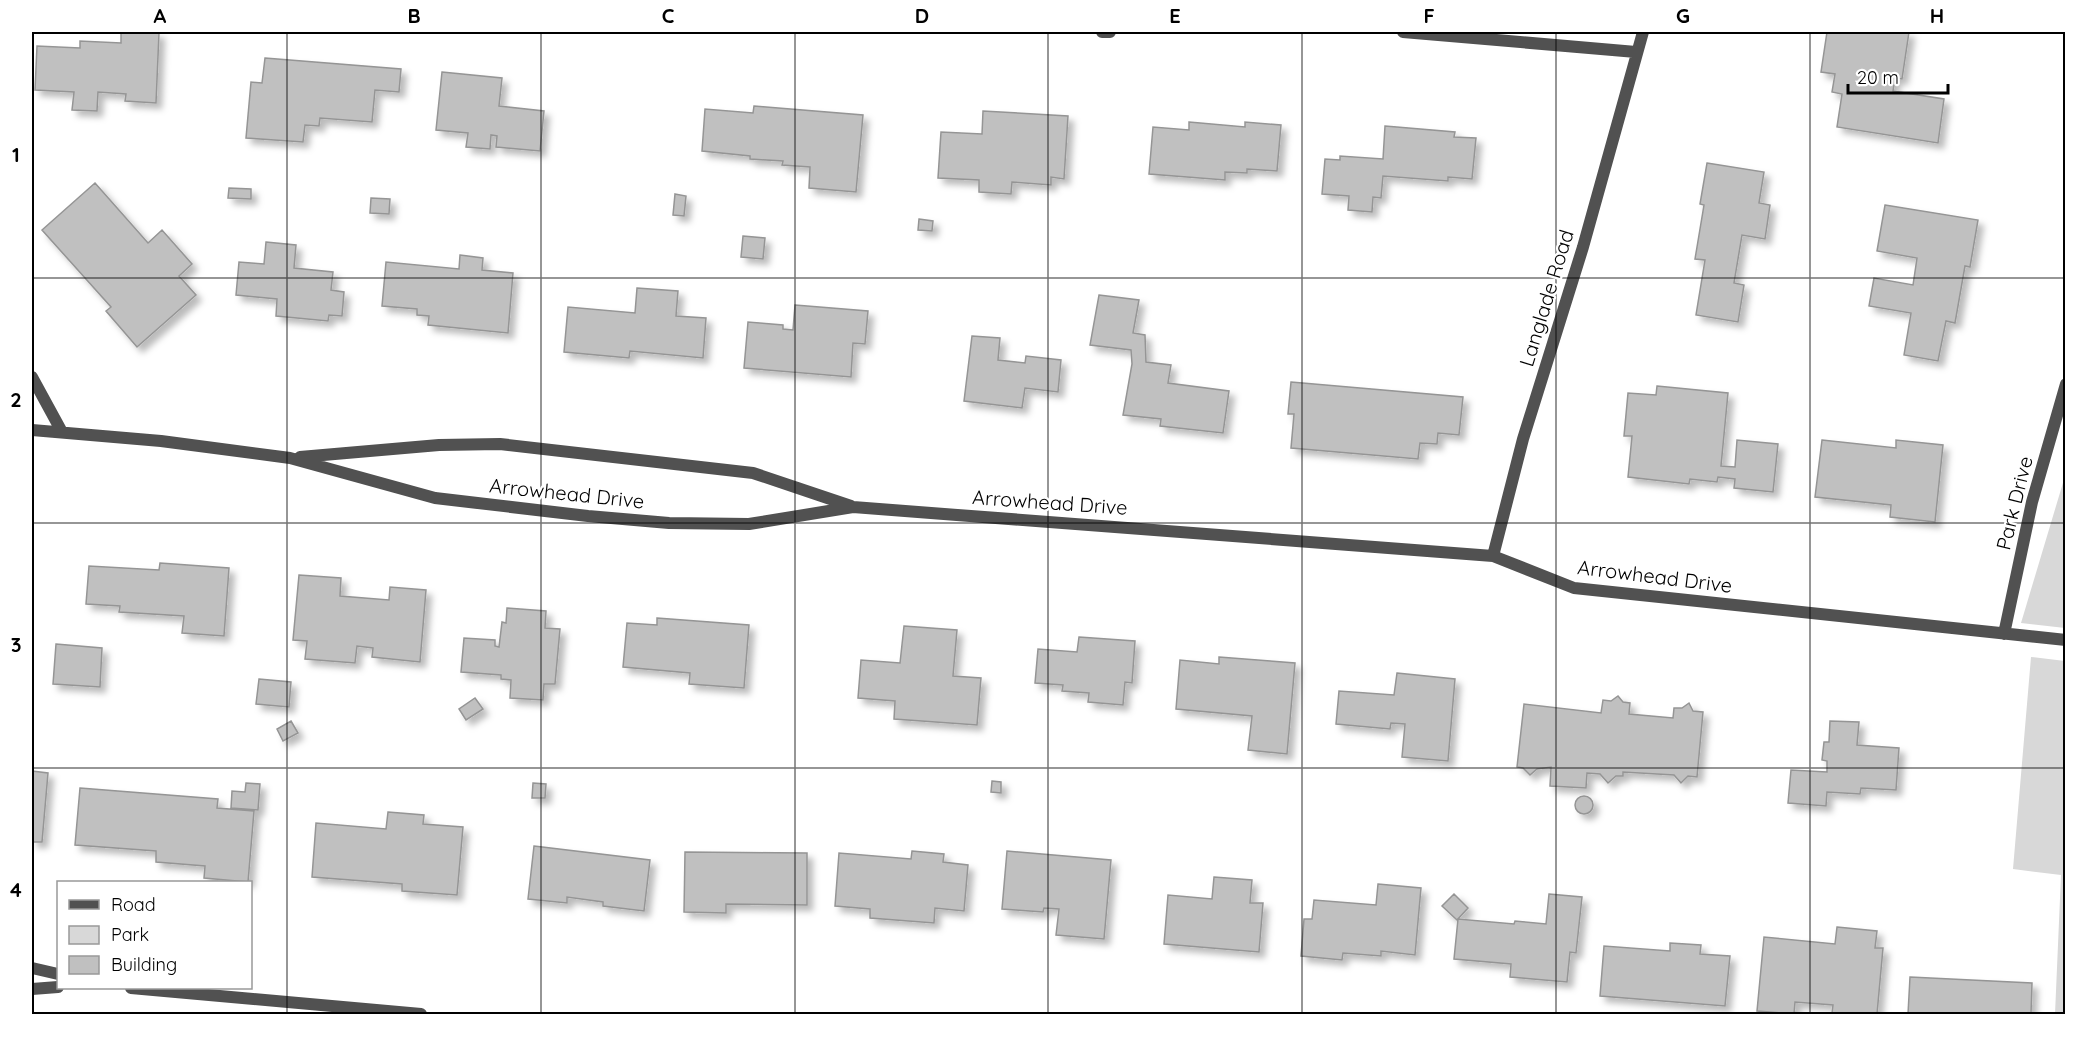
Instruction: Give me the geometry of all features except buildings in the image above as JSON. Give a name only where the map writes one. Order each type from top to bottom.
[{"type":"street","points":[[1101,32],[1110,32]]},
{"type":"street","points":[[1403,32],[1636,52]]},
{"type":"street","name":"Langlade Road","points":[[1493,556],[1523,439],[1583,247],[1643,32]]},
{"type":"street","points":[[32,377],[62,432]]},
{"type":"street","name":"Park Drive","points":[[2004,634],[2032,502],[2066,384]]},
{"type":"street","name":"Arrowhead Drive","points":[[32,430],[161,441],[290,458],[435,498],[600,517],[669,523],[748,524],[853,507],[1493,556],[1574,588],[2066,640]]},
{"type":"street","points":[[290,458],[439,445],[500,444],[753,473],[853,507]]},
{"type":"street","points":[[32,968],[57,974]]},
{"type":"street","points":[[32,989],[57,987]]},
{"type":"street","points":[[152,989],[421,1014]]},
{"type":"green space","points":[[2065,476],[2065,628],[2021,623]]},
{"type":"green space","points":[[2031,657],[2065,661],[2065,1014],[2055,1014],[2061,875],[2013,869]]}]
